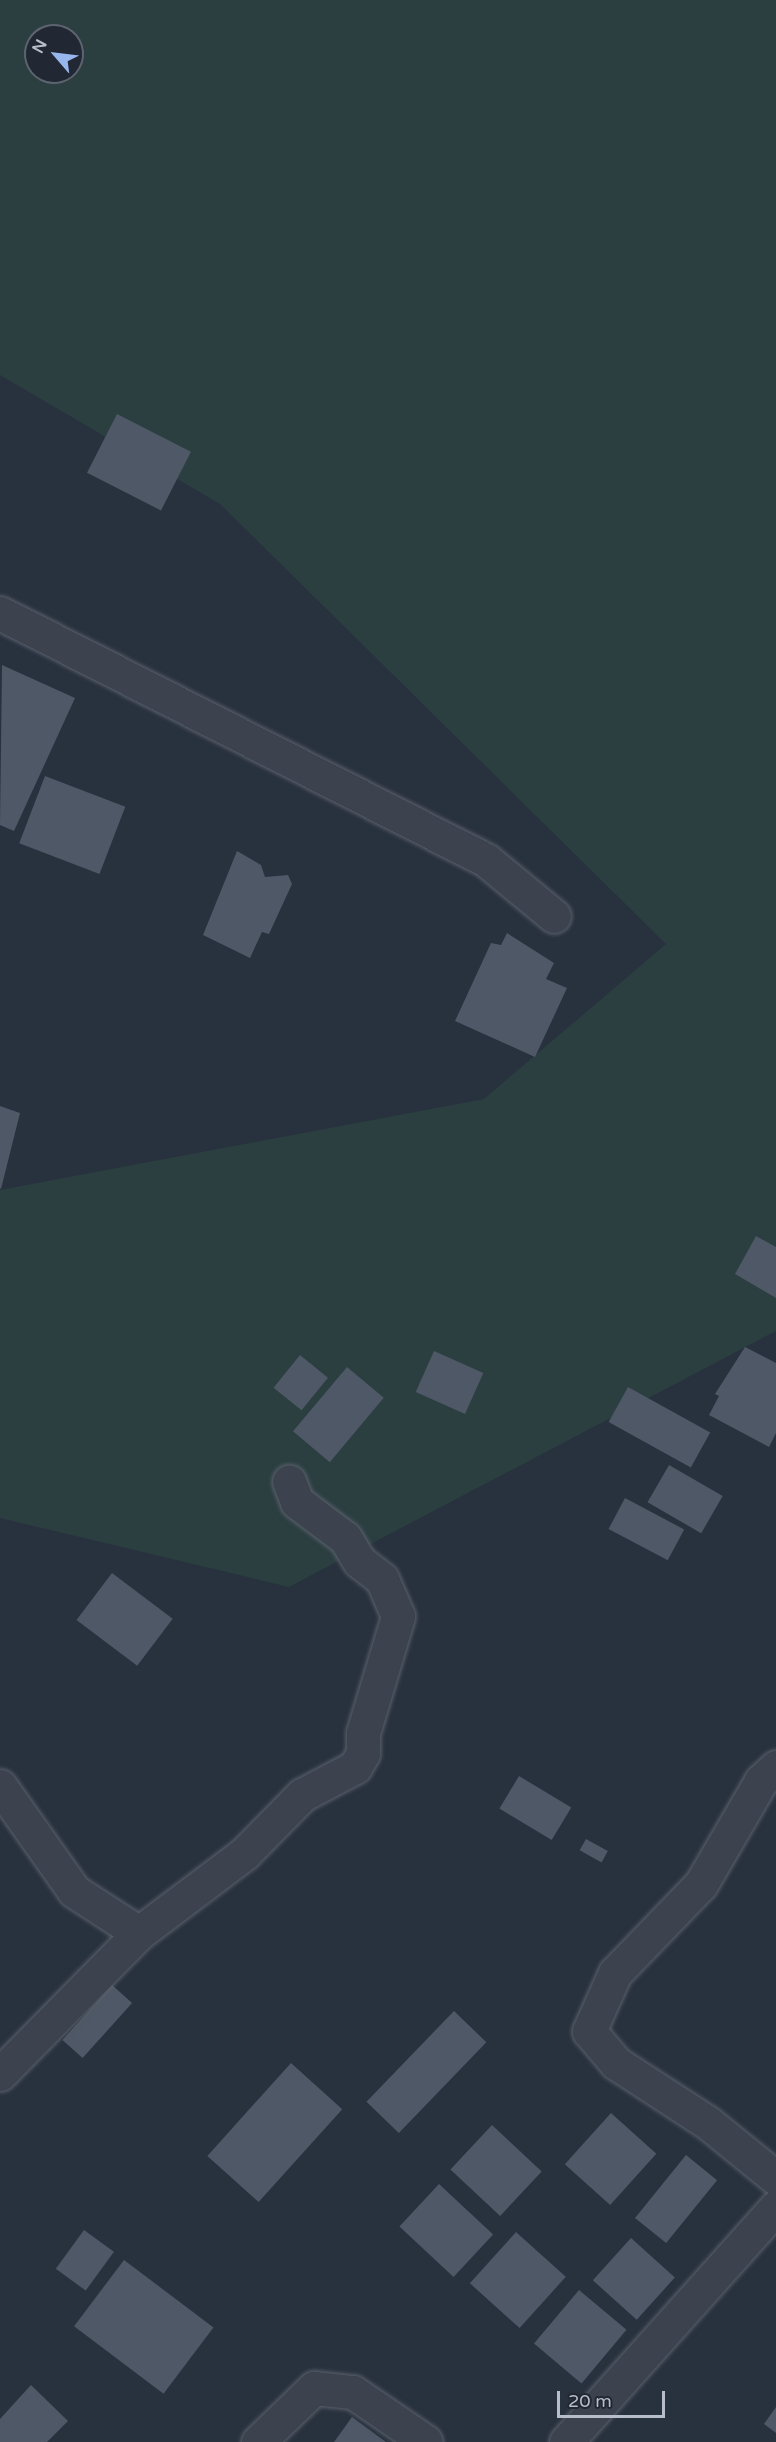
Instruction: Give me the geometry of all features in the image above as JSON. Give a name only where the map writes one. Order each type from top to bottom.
[{"type":"street","points":[[0,613],[486,860],[554,916]]},
{"type":"street","points":[[0,2074],[139,1934],[244,1854],[302,1795],[355,1767],[363,1753],[363,1733],[398,1616],[382,1579],[359,1561],[345,1538],[297,1502],[289,1482]]},
{"type":"street","points":[[776,1767],[761,1780],[701,1884],[615,1973],[589,2031],[616,2063],[707,2122],[776,2178]]},
{"type":"street","points":[[0,1786],[74,1891],[139,1934]]},
{"type":"street","points":[[566,2442],[776,2207]]},
{"type":"street","points":[[258,2442],[314,2388],[353,2392],[426,2442]]},
{"type":"shaded area","points":[[0,0],[776,0],[776,1331],[289,1587],[0,1518],[0,1190],[484,1099],[666,944],[220,504],[0,375]]},
{"type":"building","points":[[117,414],[191,452],[161,510],[87,473]]},
{"type":"building","points":[[2,665],[75,698],[14,831],[0,825]]},
{"type":"building","points":[[45,776],[125,807],[99,874],[19,843]]},
{"type":"building","points":[[237,851],[261,865],[265,877],[288,875],[292,884],[269,934],[262,932],[250,958],[203,935]]},
{"type":"building","points":[[507,933],[554,963],[546,979],[567,988],[535,1057],[455,1021],[491,943],[501,945]]},
{"type":"building","points":[[0,1106],[20,1113],[1,1189],[0,1188]]},
{"type":"building","points":[[756,1236],[776,1247],[776,1298],[735,1274]]},
{"type":"building","points":[[745,1347],[776,1363],[776,1433],[769,1447],[709,1415],[719,1396],[715,1394]]},
{"type":"building","points":[[434,1351],[483,1373],[465,1414],[416,1392]]},
{"type":"building","points":[[300,1355],[328,1378],[302,1410],[274,1388]]},
{"type":"building","points":[[347,1367],[384,1398],[330,1462],[293,1431]]},
{"type":"building","points":[[628,1387],[710,1433],[691,1468],[609,1422]]},
{"type":"building","points":[[669,1465],[723,1496],[701,1533],[648,1502]]},
{"type":"building","points":[[625,1498],[684,1529],[668,1560],[609,1529]]},
{"type":"building","points":[[112,1573],[173,1619],[137,1666],[76,1620]]},
{"type":"building","points":[[519,1776],[571,1807],[552,1840],[499,1809]]},
{"type":"building","points":[[586,1839],[608,1851],[602,1862],[580,1850]]},
{"type":"building","points":[[112,1985],[132,2003],[83,2058],[62,2040]]},
{"type":"building","points":[[454,2011],[486,2042],[399,2133],[366,2102]]},
{"type":"building","points":[[291,2063],[342,2109],[259,2202],[207,2156]]},
{"type":"building","points":[[611,2113],[656,2154],[610,2205],[565,2164]]},
{"type":"building","points":[[492,2125],[542,2171],[500,2216],[450,2170]]},
{"type":"building","points":[[686,2155],[717,2180],[666,2243],[635,2218]]},
{"type":"building","points":[[439,2184],[493,2234],[454,2277],[399,2226]]},
{"type":"building","points":[[84,2230],[114,2252],[86,2291],[56,2269]]},
{"type":"building","points":[[516,2232],[566,2277],[520,2328],[470,2283]]},
{"type":"building","points":[[631,2238],[675,2277],[637,2320],[593,2280]]},
{"type":"building","points":[[124,2260],[213,2327],[163,2394],[74,2326]]},
{"type":"building","points":[[579,2290],[626,2330],[581,2383],[534,2344]]},
{"type":"building","points":[[31,2385],[68,2421],[47,2442],[0,2442],[0,2419]]},
{"type":"building","points":[[776,2407],[776,2433],[764,2424]]},
{"type":"building","points":[[352,2417],[386,2442],[334,2442]]}]
